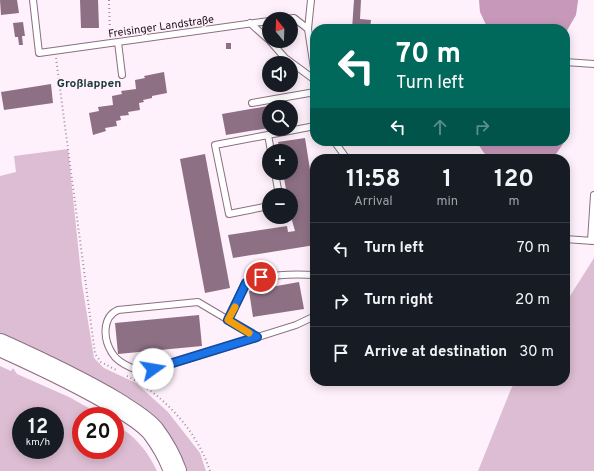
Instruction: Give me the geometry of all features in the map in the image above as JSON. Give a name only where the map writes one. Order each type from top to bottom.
[{"type":"highway","points":[[0,345],[66,375],[97,392],[140,419],[153,431],[171,459],[175,471]]},
{"type":"highway","points":[[0,359],[74,393],[115,416],[147,441],[164,471]]},
{"type":"lane","name":"Freisinger Landstraße","points":[[33,0],[39,53],[262,22]]},
{"type":"lane","points":[[310,42],[308,29],[311,0]]},
{"type":"lane","points":[[298,21],[308,29]]},
{"type":"lane","points":[[250,23],[262,33]]},
{"type":"lane","points":[[118,42],[122,75]]},
{"type":"lane","points":[[277,48],[285,58],[310,76]]},
{"type":"lane","points":[[570,62],[594,64]]},
{"type":"lane","points":[[252,102],[310,93]]},
{"type":"lane","points":[[298,129],[310,127]]},
{"type":"lane","points":[[262,207],[229,214],[215,145],[263,136]]},
{"type":"lane","points":[[570,240],[592,241],[594,195]]},
{"type":"lane","points":[[228,320],[246,283],[261,277],[274,275],[293,273],[310,275]]},
{"type":"lane","points":[[257,337],[198,302],[118,310],[112,313],[108,318],[106,326],[112,353],[118,360],[133,369],[153,369],[166,366],[296,325],[310,318]]},
{"type":"path","points":[[109,0],[110,43]]},
{"type":"path","points":[[56,51],[95,354],[101,362],[130,378],[152,393],[172,410],[186,427],[204,454],[210,471]]},
{"type":"shaded area","points":[[479,0],[578,0],[576,15],[570,25],[570,24],[486,24],[480,12]]},
{"type":"shaded area","points":[[479,146],[562,146],[556,154],[484,153]]},
{"type":"shaded area","points":[[68,149],[82,284],[94,358],[104,368],[136,383],[168,412],[200,453],[206,471],[179,471],[172,454],[124,420],[124,407],[106,407],[10,338],[0,333],[0,176],[16,172],[14,156]]},
{"type":"shaded area","points":[[594,258],[594,471],[478,471],[513,386],[570,386],[570,296]]},
{"type":"shaded area","points":[[0,366],[11,371],[13,368],[17,374],[69,397],[87,407],[72,407],[72,459],[124,459],[124,430],[145,450],[157,471],[0,471]]},
{"type":"building","points":[[0,0],[17,0],[19,13],[1,15]]},
{"type":"building","points":[[80,0],[98,0],[99,28],[81,28]]},
{"type":"building","points":[[354,0],[361,0],[360,19],[371,20],[371,24],[352,24]]},
{"type":"building","points":[[23,22],[25,36],[22,36],[23,45],[19,45],[18,37],[15,37],[13,23]]},
{"type":"building","points":[[226,43],[231,43],[231,49],[226,49]]},
{"type":"building","points":[[164,72],[167,93],[152,96],[152,98],[143,100],[144,102],[139,103],[140,110],[128,112],[129,115],[120,116],[121,120],[116,121],[117,126],[105,128],[106,131],[93,135],[89,113],[99,111],[98,107],[113,105],[112,96],[122,94],[121,91],[136,89],[135,80],[145,78],[144,76]]},
{"type":"building","points":[[51,84],[53,103],[4,110],[1,92]]},
{"type":"building","points":[[262,107],[262,129],[226,135],[222,114]]},
{"type":"building","points":[[305,138],[310,170],[310,246],[233,258],[228,235],[287,226],[288,232],[295,231],[293,224],[298,224],[298,188],[286,188],[284,180],[298,180],[298,144],[278,144],[278,142]]},
{"type":"building","points":[[205,154],[230,288],[205,293],[180,159]]},
{"type":"building","points":[[299,282],[304,309],[253,317],[249,291]]},
{"type":"building","points":[[199,315],[202,346],[118,354],[115,323]]},
{"type":"slow traffic","points":[[235,307],[228,320],[249,333]]},
{"type":"district","name":"Großlappen","points":[[89,83]]},
{"type":"route","points":[[153,369],[257,337],[228,320],[246,283],[261,277]]}]
